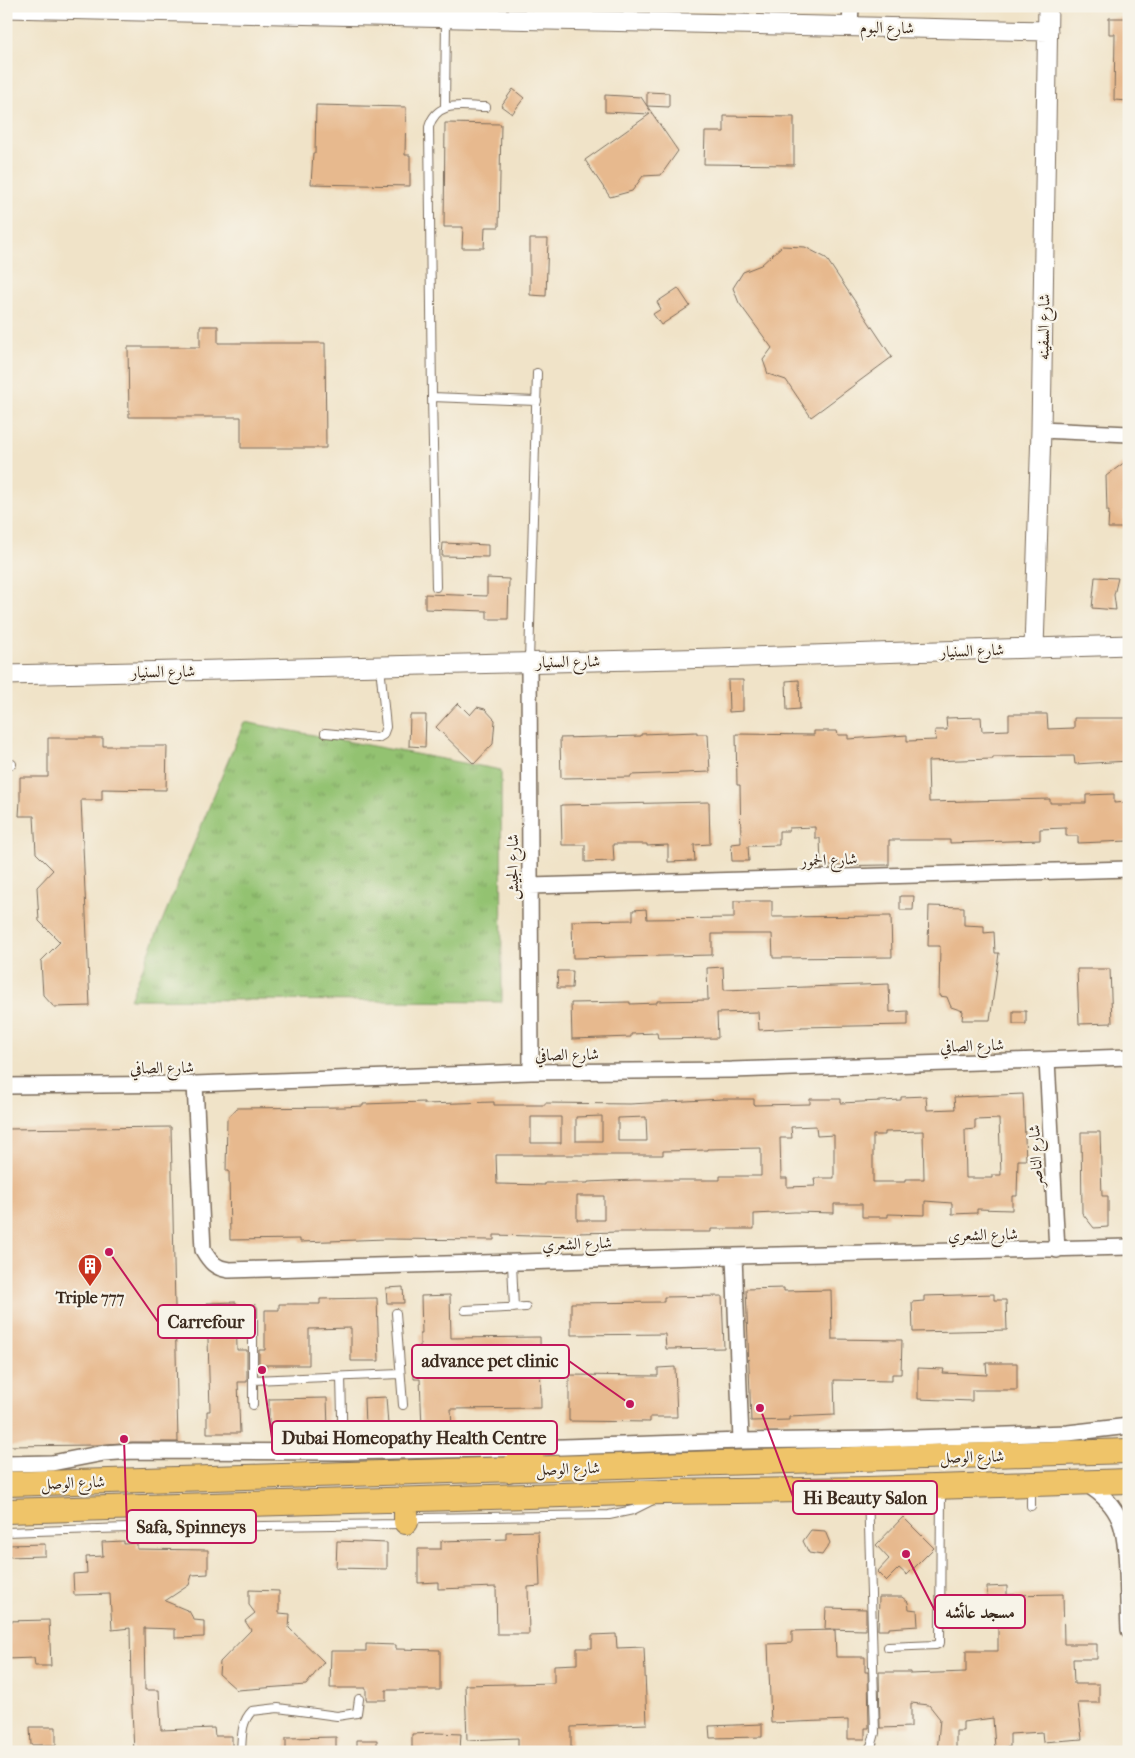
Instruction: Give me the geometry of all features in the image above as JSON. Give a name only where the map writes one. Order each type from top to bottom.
[{"type":"main road","points":[[882,1439],[900,1458]]},
{"type":"main road","points":[[509,1470],[534,1448]]},
{"type":"main road","name":"شارع الوصل","points":[[6,1484],[1129,1452]]},
{"type":"main road","name":"شارع الوصل","points":[[11,1515],[406,1511],[664,1492],[941,1487],[1031,1495],[1084,1483],[1129,1481]]},
{"type":"street","points":[[850,6],[850,26]]},
{"type":"street","name":"شارع السفينه","points":[[1034,648],[1041,430],[1048,6]]},
{"type":"street","name":"شارع البوم","points":[[6,8],[1048,31]]},
{"type":"street","points":[[1041,430],[1129,434]]},
{"type":"street","name":"شارع السنيار","points":[[6,675],[717,658],[1129,645]]},
{"type":"street","name":"شارع الجيش","points":[[530,662],[530,1072]]},
{"type":"street","name":"شارع الحمور","points":[[530,886],[1129,869]]},
{"type":"street","name":"شارع الصافي","points":[[6,1086],[195,1084],[530,1072],[732,1070],[1129,1057]]},
{"type":"street","name":"شارع الناصر","points":[[1047,1060],[1057,1250]]},
{"type":"street","name":"شارع الشعري","points":[[195,1084],[203,1250],[215,1266],[228,1270],[1129,1247]]},
{"type":"street","points":[[734,1256],[741,1441]]},
{"type":"street","points":[[6,1464],[52,1463],[104,1453],[133,1451],[343,1452],[534,1448],[1068,1433],[1129,1426]]},
{"type":"street","points":[[1084,1483],[1100,1492],[1114,1507],[1128,1541],[1129,1630]]},
{"type":"lane","points":[[445,107],[446,17]]},
{"type":"lane","points":[[436,587],[429,134],[431,120],[434,115],[445,107],[486,107]]},
{"type":"lane","points":[[530,662],[537,373]]},
{"type":"lane","points":[[432,397],[537,401]]},
{"type":"lane","points":[[325,733],[378,738],[383,735],[386,727],[380,666]]},
{"type":"lane","points":[[512,1263],[514,1308]]},
{"type":"lane","points":[[465,1310],[526,1307]]},
{"type":"lane","points":[[253,1310],[253,1405]]},
{"type":"lane","points":[[396,1313],[403,1405]]},
{"type":"lane","points":[[253,1380],[400,1374]]},
{"type":"lane","points":[[341,1376],[343,1452]]},
{"type":"lane","points":[[888,1647],[936,1645],[941,1640],[941,1487]]},
{"type":"lane","points":[[868,1489],[875,1733],[868,1752]]},
{"type":"lane","points":[[6,1532],[396,1524],[406,1511]]},
{"type":"lane","points":[[241,1752],[243,1728],[246,1717],[252,1711],[278,1708],[337,1716],[357,1713],[359,1699]]},
{"type":"green space","points":[[244,722],[501,770],[502,1002],[130,999]]},
{"type":"building","points":[[1109,18],[1129,18],[1129,101],[1114,100],[1115,34],[1109,34]]},
{"type":"building","points":[[513,89],[524,98],[512,114],[501,106]]},
{"type":"building","points":[[647,92],[669,93],[669,107],[647,106]]},
{"type":"building","points":[[605,95],[641,97],[678,151],[661,175],[643,176],[632,191],[610,197],[585,160],[650,114],[605,112]]},
{"type":"building","points":[[316,105],[406,107],[405,155],[410,155],[410,186],[311,184],[313,153],[315,153]]},
{"type":"building","points":[[724,116],[794,117],[794,165],[704,164],[705,132],[724,132]]},
{"type":"building","points":[[445,123],[501,124],[499,227],[485,227],[484,248],[462,248],[463,227],[444,227]]},
{"type":"building","points":[[530,239],[548,239],[546,296],[530,295]]},
{"type":"building","points":[[782,246],[805,247],[826,258],[892,357],[811,417],[786,380],[768,374],[763,360],[772,348],[739,303],[733,288],[743,272],[761,265]]},
{"type":"building","points":[[678,288],[690,306],[661,325],[653,314],[661,309],[657,302]]},
{"type":"building","points":[[200,326],[218,326],[218,343],[325,343],[326,448],[241,448],[241,417],[129,417],[128,347],[200,347]]},
{"type":"building","points":[[1129,459],[1129,511],[1124,511],[1124,528],[1108,528],[1109,511],[1107,511],[1106,476]]},
{"type":"building","points":[[443,543],[488,545],[488,557],[442,556]]},
{"type":"building","points":[[1095,577],[1118,578],[1114,595],[1116,610],[1092,608]]},
{"type":"building","points":[[487,578],[509,579],[508,619],[487,619],[487,611],[425,609],[425,594],[487,596]]},
{"type":"building","points":[[728,680],[743,680],[743,711],[729,712]]},
{"type":"building","points":[[799,680],[800,709],[787,710],[786,681]]},
{"type":"building","points":[[458,703],[470,715],[477,707],[485,709],[495,720],[493,744],[474,764],[436,727]]},
{"type":"building","points":[[1009,714],[1047,714],[1048,729],[1074,728],[1074,718],[1129,718],[1129,761],[1075,764],[1074,756],[993,757],[993,759],[928,761],[929,802],[1050,799],[1050,803],[1086,803],[1086,795],[1114,794],[1114,803],[1129,802],[1128,841],[1078,843],[1078,836],[1066,836],[1066,828],[1040,829],[1040,840],[950,843],[950,840],[889,840],[889,865],[821,866],[820,838],[815,838],[815,827],[789,828],[789,831],[779,831],[779,845],[748,846],[749,861],[732,861],[731,844],[741,843],[740,785],[737,785],[736,734],[814,735],[814,731],[837,731],[838,735],[848,735],[848,739],[907,735],[907,741],[936,740],[935,730],[947,730],[946,718],[981,717],[982,731],[1009,730]]},
{"type":"building","points":[[410,715],[426,715],[425,747],[409,746]]},
{"type":"building","points":[[697,732],[697,734],[708,734],[710,772],[631,775],[631,777],[561,778],[560,738],[641,736],[641,734]]},
{"type":"building","points":[[48,738],[103,738],[103,746],[167,746],[166,790],[102,789],[102,800],[81,800],[90,1006],[54,1007],[43,995],[41,961],[60,942],[39,921],[37,887],[53,870],[36,853],[34,816],[19,816],[20,777],[48,777]]},
{"type":"building","points":[[709,802],[710,844],[694,845],[695,861],[668,862],[668,845],[613,844],[614,861],[585,862],[585,845],[562,845],[561,805]]},
{"type":"building","points":[[900,896],[914,896],[913,910],[900,910]]},
{"type":"building","points":[[734,901],[772,901],[772,917],[891,916],[892,957],[773,958],[772,934],[712,934],[712,955],[573,958],[572,921],[633,920],[633,910],[646,909],[647,919],[734,918]]},
{"type":"building","points":[[929,906],[964,907],[964,925],[984,926],[984,933],[994,932],[995,953],[999,953],[990,1020],[962,1020],[963,1011],[951,1007],[947,997],[939,996],[940,946],[928,946]]},
{"type":"building","points":[[723,967],[724,990],[889,984],[890,1012],[908,1011],[908,1025],[801,1027],[759,1030],[758,1012],[717,1013],[718,1038],[658,1039],[657,1033],[631,1034],[631,1037],[572,1039],[571,1003],[630,1002],[630,1004],[657,1003],[657,1001],[708,1000],[707,968]]},
{"type":"building","points":[[1077,969],[1110,969],[1112,1023],[1079,1024]]},
{"type":"building","points":[[558,971],[573,971],[572,988],[557,988]]},
{"type":"building","points":[[1013,1011],[1026,1011],[1026,1024],[1013,1024]]},
{"type":"building","points":[[1023,1094],[1026,1160],[1018,1160],[1017,1196],[1012,1196],[1012,1210],[977,1209],[977,1213],[952,1214],[952,1203],[925,1201],[925,1215],[888,1214],[888,1217],[862,1217],[862,1204],[834,1204],[834,1213],[754,1214],[754,1229],[711,1229],[711,1232],[577,1233],[577,1236],[494,1235],[494,1240],[386,1239],[300,1242],[300,1239],[230,1240],[229,1171],[226,1171],[227,1119],[237,1108],[344,1107],[363,1106],[363,1104],[424,1102],[424,1104],[494,1102],[494,1105],[545,1105],[545,1103],[630,1104],[723,1099],[754,1099],[754,1105],[810,1104],[810,1099],[841,1099],[841,1103],[901,1100],[901,1097],[926,1096],[927,1110],[955,1109],[954,1097]],"holes":[[[602,1116],[602,1141],[576,1141],[576,1117]],[[531,1117],[561,1117],[561,1143],[531,1143]],[[646,1117],[647,1141],[618,1141],[618,1118]],[[999,1119],[1001,1175],[992,1175],[992,1178],[966,1178],[965,1130],[975,1129],[975,1120]],[[816,1126],[817,1136],[834,1135],[834,1178],[814,1178],[815,1186],[787,1187],[787,1178],[781,1178],[780,1138],[792,1138],[791,1127]],[[923,1131],[924,1179],[905,1179],[905,1182],[873,1182],[873,1135],[885,1135],[885,1132]],[[761,1148],[761,1176],[720,1176],[720,1180],[634,1180],[545,1183],[545,1185],[497,1184],[496,1155],[663,1155],[663,1151]],[[577,1196],[604,1196],[604,1220],[577,1220]]]},
{"type":"building","name":"Triple 777","points":[[171,1127],[178,1442],[6,1446],[6,1129]]},
{"type":"building","points":[[1081,1132],[1100,1132],[1102,1196],[1108,1196],[1108,1227],[1094,1228],[1082,1213]]},
{"type":"building","points":[[403,1287],[404,1303],[387,1303],[386,1288]]},
{"type":"building","points":[[784,1288],[784,1291],[831,1290],[832,1339],[902,1340],[901,1374],[892,1374],[892,1381],[834,1380],[835,1415],[789,1417],[789,1420],[751,1421],[746,1289]]},
{"type":"building","points":[[994,1294],[994,1300],[1006,1300],[1007,1330],[913,1332],[912,1302],[924,1301],[924,1296]]},
{"type":"building","points":[[450,1295],[451,1338],[540,1337],[541,1408],[451,1409],[452,1428],[422,1428],[420,1379],[414,1379],[414,1347],[420,1347],[420,1334],[422,1334],[421,1296]]},
{"type":"building","points":[[722,1296],[724,1348],[666,1349],[665,1334],[571,1335],[571,1303],[664,1302],[664,1297]]},
{"type":"building","points":[[377,1298],[379,1361],[351,1361],[351,1328],[309,1329],[309,1365],[259,1365],[259,1350],[265,1350],[265,1310],[279,1310],[279,1304],[320,1304],[320,1299]]},
{"type":"building","points":[[236,1302],[237,1350],[247,1350],[247,1382],[238,1382],[240,1433],[207,1433],[207,1411],[210,1411],[207,1303]]},
{"type":"building","points":[[986,1363],[1017,1363],[1017,1390],[972,1390],[972,1401],[918,1399],[918,1368],[944,1369],[943,1373],[987,1375]]},
{"type":"building","points":[[675,1367],[677,1417],[650,1417],[650,1422],[569,1421],[569,1375],[658,1376],[658,1368]]},
{"type":"building","points":[[386,1397],[388,1425],[365,1427],[364,1398]]},
{"type":"building","points":[[327,1398],[328,1429],[269,1429],[269,1399]]},
{"type":"building","points":[[903,1517],[934,1548],[907,1575],[899,1568],[886,1581],[877,1572],[889,1559],[876,1545]]},
{"type":"building","points":[[811,1530],[825,1531],[830,1543],[822,1555],[809,1553],[803,1541]]},
{"type":"building","points":[[538,1531],[540,1586],[528,1587],[529,1634],[497,1634],[496,1587],[438,1589],[438,1582],[418,1583],[418,1549],[441,1549],[441,1541],[506,1539],[506,1532]]},
{"type":"building","points":[[124,1541],[124,1544],[137,1543],[137,1549],[208,1550],[208,1574],[192,1575],[189,1585],[165,1601],[189,1611],[194,1620],[204,1621],[204,1637],[175,1638],[175,1629],[144,1628],[145,1690],[159,1690],[161,1730],[214,1728],[215,1736],[232,1736],[232,1752],[134,1752],[130,1628],[112,1630],[110,1594],[74,1595],[73,1574],[87,1573],[86,1557],[103,1556],[102,1542]]},
{"type":"building","points":[[337,1541],[387,1543],[387,1569],[336,1568]]},
{"type":"building","points":[[45,1544],[45,1556],[6,1557],[6,1545]]},
{"type":"building","points":[[1007,1586],[1007,1595],[1063,1594],[1064,1644],[1097,1644],[1097,1659],[1073,1659],[1074,1684],[1099,1684],[1099,1703],[1078,1703],[1082,1739],[1043,1742],[1042,1732],[1010,1734],[1010,1747],[995,1748],[993,1718],[963,1722],[963,1731],[956,1731],[956,1752],[937,1752],[940,1719],[929,1705],[911,1703],[911,1727],[880,1728],[879,1672],[910,1672],[910,1674],[966,1672],[966,1651],[998,1651],[998,1620],[988,1621],[987,1587]]},
{"type":"building","points":[[249,1590],[279,1591],[279,1613],[290,1614],[289,1628],[324,1662],[306,1685],[237,1690],[219,1674],[220,1662],[251,1630],[245,1621],[255,1613],[249,1605]]},
{"type":"building","points":[[879,1597],[902,1597],[908,1602],[909,1609],[917,1610],[918,1626],[878,1630]]},
{"type":"building","points":[[826,1608],[866,1609],[866,1630],[825,1629]]},
{"type":"building","points":[[49,1620],[51,1666],[35,1666],[34,1658],[6,1659],[6,1621]]},
{"type":"building","points":[[835,1630],[836,1657],[865,1657],[865,1672],[868,1672],[869,1728],[865,1728],[865,1739],[848,1739],[848,1720],[771,1723],[768,1644],[792,1643],[792,1631]]},
{"type":"building","points":[[616,1634],[617,1648],[644,1647],[647,1724],[571,1727],[571,1751],[518,1752],[518,1738],[467,1740],[465,1685],[554,1683],[554,1665],[577,1664],[577,1648],[592,1648],[592,1635]]},
{"type":"building","points":[[366,1644],[396,1645],[396,1649],[440,1650],[440,1690],[386,1690],[386,1700],[366,1700],[366,1688],[330,1688],[331,1651],[366,1651]]},
{"type":"building","points":[[762,1724],[762,1737],[710,1738],[709,1726]]},
{"type":"building","points":[[30,1727],[56,1727],[56,1745],[31,1745]]},
{"type":"building","points":[[412,1734],[461,1734],[460,1750],[412,1748]]},
{"type":"building","points":[[336,1737],[336,1751],[286,1752],[286,1738]]},
{"type":"building","points":[[357,1740],[377,1740],[377,1752],[357,1752]]},
{"type":"place","name":"Carrefour","points":[[109,1252]]},
{"type":"place","name":"Triple 777","points":[[90,1287]]},
{"type":"place","name":"Dubai Homeopathy Health Centre","points":[[262,1370]]},
{"type":"place","name":"advance pet clinic","points":[[630,1404]]},
{"type":"place","name":"Hi Beauty Salon","points":[[760,1408]]},
{"type":"place","name":"Safa, Spinneys","points":[[124,1439]]},
{"type":"place","name":"مسجد عائشه","points":[[906,1554]]}]
